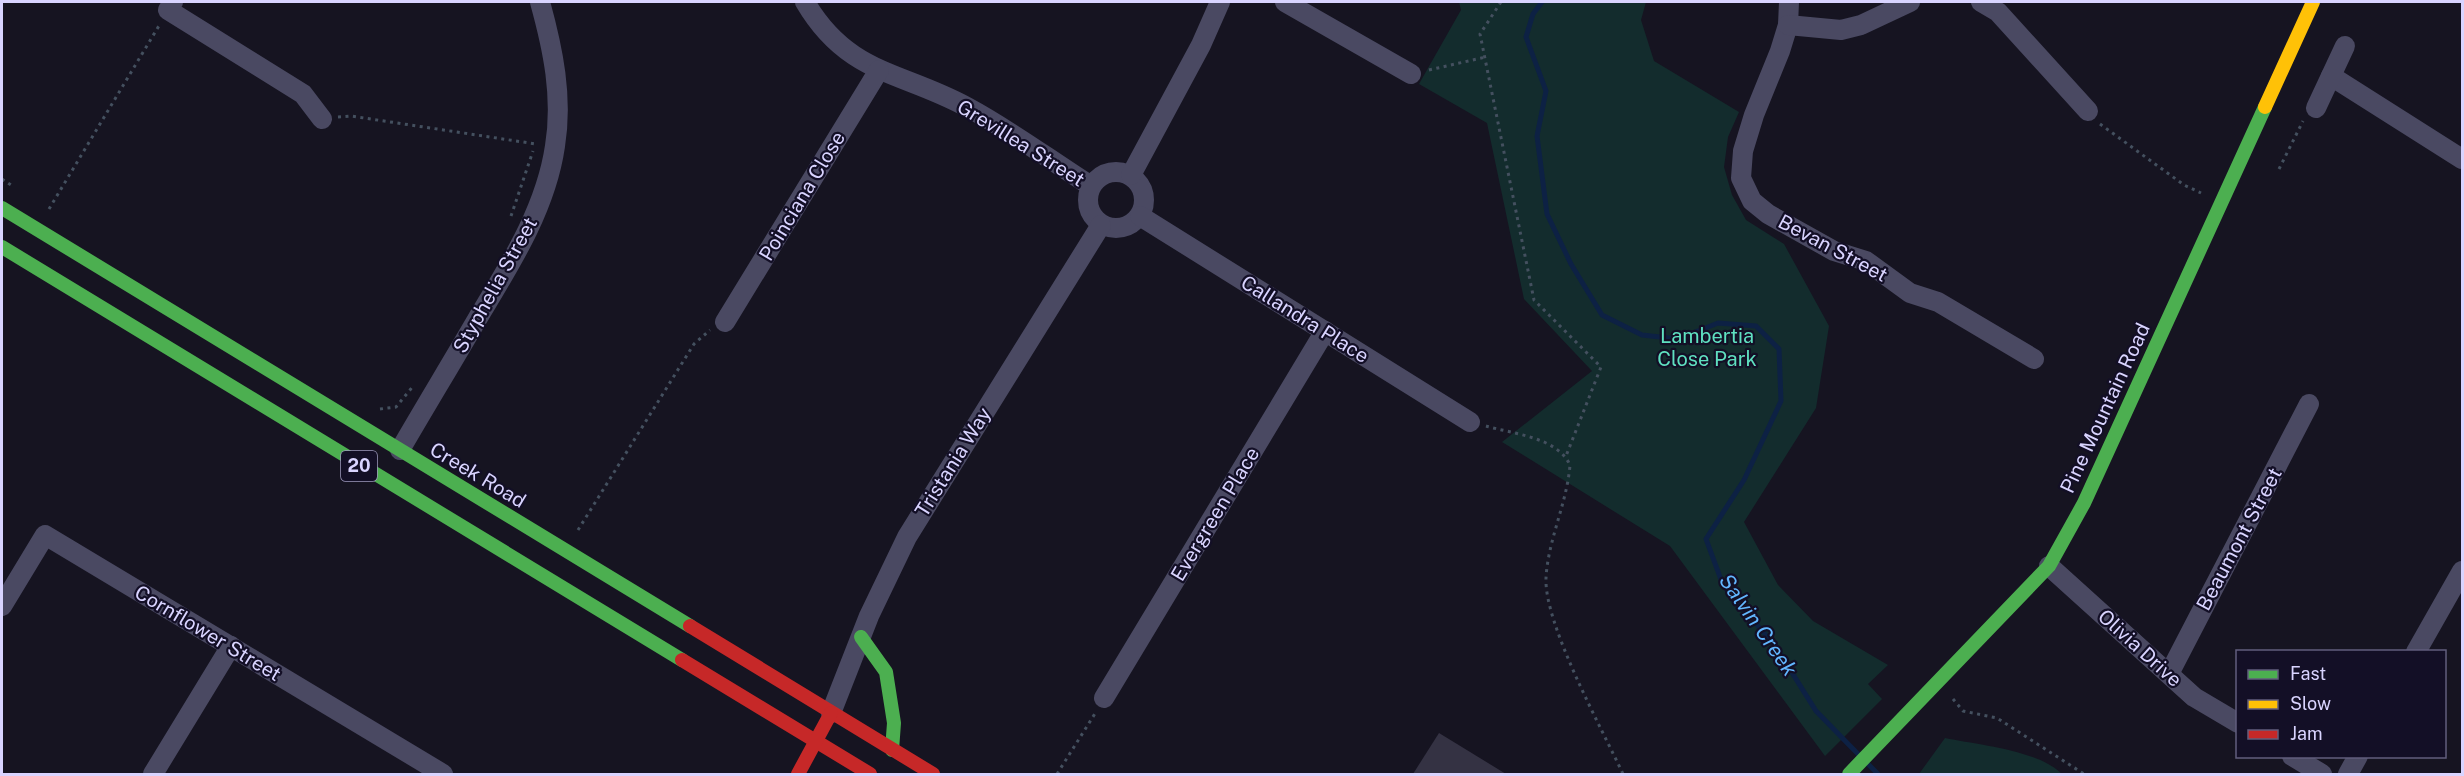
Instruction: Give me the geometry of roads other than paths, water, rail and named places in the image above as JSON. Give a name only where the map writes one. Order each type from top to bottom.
[{"type":"main road","name":"Pine Mountain Road","points":[[1849,774],[2049,566],[2084,503],[2313,2]]},
{"type":"main road","name":"Creek Road","points":[[2,208],[933,774]]},
{"type":"main road","name":"20","points":[[2,248],[870,774]]},
{"type":"main road","points":[[861,637],[886,672],[894,723],[892,750]]},
{"type":"main road","points":[[798,774],[831,713]]},
{"type":"street","name":"Styphelia Street","points":[[400,450],[520,248],[539,203],[555,147],[558,108],[554,53],[540,2]]},
{"type":"street","name":"Grevillea Street","points":[[805,2],[820,27],[852,55],[879,70],[966,106],[1091,186]]},
{"type":"street","points":[[1131,176],[1201,45],[1220,2]]},
{"type":"street","points":[[1285,2],[1411,74]]},
{"type":"street","name":"Bevan Street","points":[[1789,2],[1788,25],[1743,152],[1741,178],[1752,201],[1768,214],[1834,251],[1866,261],[1910,293],[1938,302],[2034,359]]},
{"type":"street","points":[[1788,25],[1841,30],[1861,25],[1910,2]]},
{"type":"street","points":[[1981,2],[1998,12],[2088,111]]},
{"type":"street","points":[[171,6],[303,94],[322,119]]},
{"type":"street","points":[[2316,108],[2345,46]]},
{"type":"street","name":"Poinciana Close","points":[[725,322],[879,70]]},
{"type":"street","points":[[2331,76],[2463,159]]},
{"type":"street","points":[[1109,172],[1120,172],[1131,176],[1139,183],[1144,194],[1144,205],[1140,216],[1132,224],[1122,228],[1101,225],[1088,207],[1091,186],[1099,177],[1109,172]]},
{"type":"street","name":"Callandra Place","points":[[1140,216],[1470,422]]},
{"type":"street","name":"Tristania Way","points":[[831,713],[861,637],[907,537],[1101,225]]},
{"type":"street","name":"Evergreen Place","points":[[1104,698],[1325,331]]},
{"type":"street","name":"Beaumont Street","points":[[2169,674],[2309,404]]},
{"type":"street","name":"Cornflower Street","points":[[2,606],[45,535],[231,646],[413,766],[443,774]]},
{"type":"street","name":"Olivia Drive","points":[[2049,566],[2194,697],[2236,722]]},
{"type":"street","points":[[2417,650],[2463,572]]},
{"type":"street","points":[[153,774],[231,646]]},
{"type":"street","points":[[2295,758],[2322,774]]},
{"type":"street","points":[[2348,774],[2357,758]]},
{"type":"waterway","name":"Salvin Creek","points":[[1542,2],[1533,14],[1526,37],[1546,91],[1537,136],[1547,214],[1571,264],[1602,315],[1642,335],[1678,339],[1718,323],[1756,326],[1779,349],[1781,401],[1744,480],[1706,539],[1723,585],[1776,647],[1816,711],[1858,754]]},
{"type":"waterway","name":"Salvin Creek","points":[[1869,765],[1878,774]]},
{"type":"park label","name":"Lambertia Close Park","points":[[1707,348]]}]
